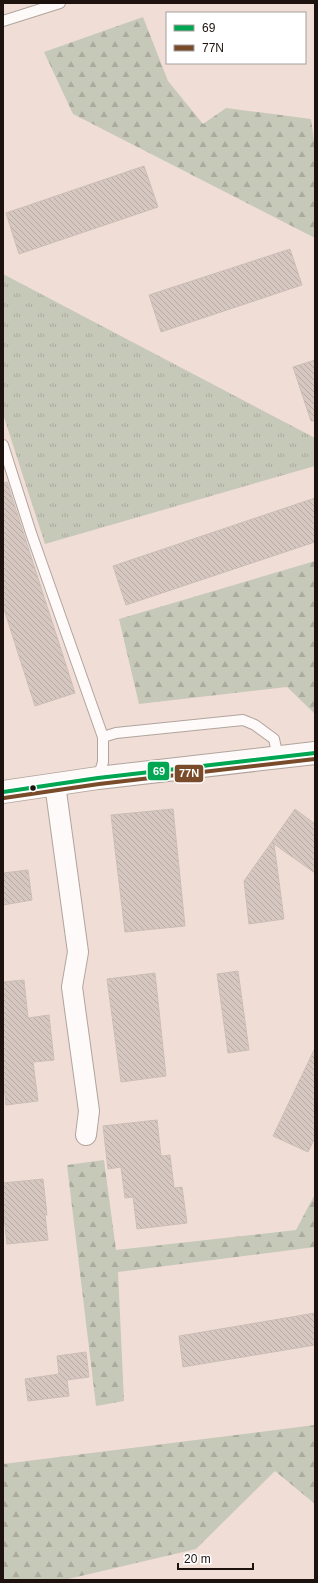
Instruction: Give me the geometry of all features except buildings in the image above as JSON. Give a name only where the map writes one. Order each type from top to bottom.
[{"type":"main road","points":[[3,792],[98,778],[315,753]]},
{"type":"street","points":[[55,784],[78,952],[72,987],[89,1111],[86,1135]]},
{"type":"lane","points":[[3,21],[60,3]]},
{"type":"lane","points":[[3,445],[34,540],[103,737],[103,762],[98,778]]},
{"type":"lane","points":[[103,737],[116,733],[243,720],[255,725],[274,739],[278,757]]},
{"type":"green space","points":[[143,17],[168,81],[203,124],[226,108],[311,119],[315,147],[315,238],[73,114],[44,52]]},
{"type":"green space","points":[[3,274],[315,438],[315,466],[45,544],[3,414]]},
{"type":"green space","points":[[315,561],[315,714],[287,687],[139,704],[119,619]]},
{"type":"green space","points":[[104,1160],[116,1250],[296,1230],[315,1194],[315,1247],[118,1272],[124,1401],[96,1406],[67,1165]]},
{"type":"green space","points":[[315,1425],[315,1504],[275,1471],[196,1549],[64,1580],[3,1580],[3,1464]]},
{"type":"transit line","name":"69","points":[[3,792],[98,778],[315,753]]},
{"type":"transit line","name":"77N","points":[[4,798],[99,784],[315,759]]}]
